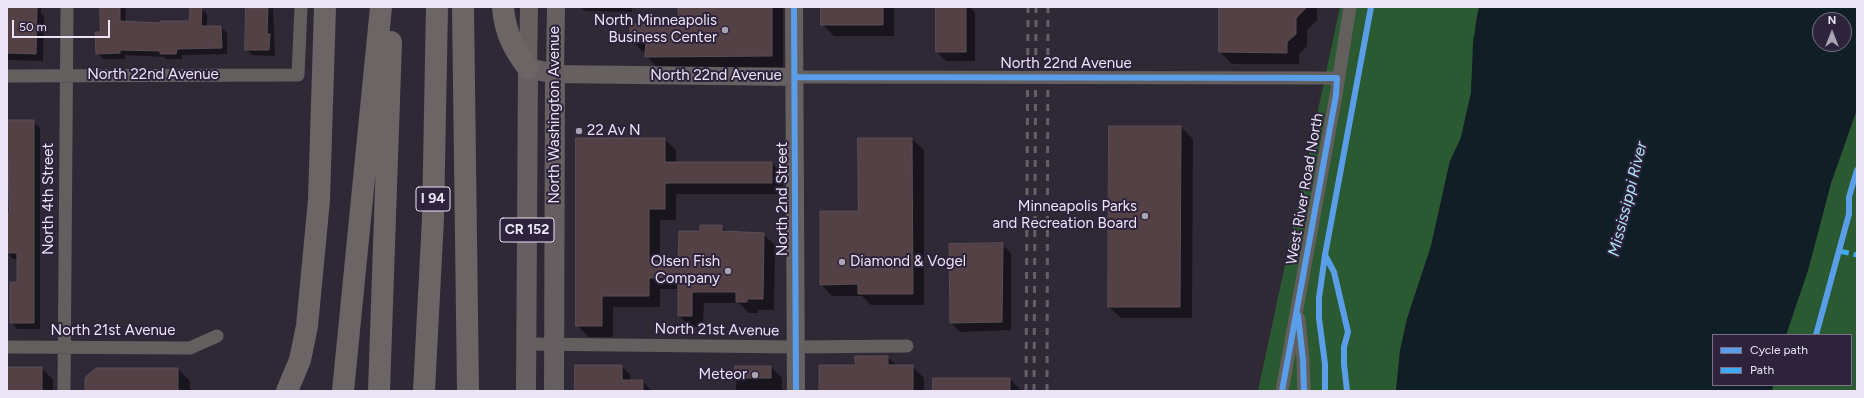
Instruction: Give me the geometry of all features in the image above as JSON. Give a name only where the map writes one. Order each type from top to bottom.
[{"type":"highway","points":[[287,391],[300,360],[307,326],[319,200],[325,7]]},
{"type":"highway","points":[[343,391],[381,7]]},
{"type":"highway","points":[[380,391],[389,125],[391,7]]},
{"type":"highway","name":"I 94","points":[[424,391],[433,218],[437,7]]},
{"type":"highway","points":[[463,7],[468,391]]},
{"type":"highway","points":[[503,7],[510,40],[516,52],[528,68]]},
{"type":"highway","points":[[277,391],[307,326]]},
{"type":"main road","name":"North 22nd Avenue","points":[[528,68],[554,74]]},
{"type":"main road","name":"North Washington Avenue","points":[[526,391],[528,68]]},
{"type":"main road","name":"North Washington Avenue","points":[[554,74],[554,391]]},
{"type":"street","name":"North 4th Street","points":[[64,391],[67,7]]},
{"type":"street","name":"North 22nd Avenue","points":[[7,76],[298,75],[300,7]]},
{"type":"street","name":"North Washington Avenue","points":[[528,68],[529,7]]},
{"type":"street","name":"North Washington Avenue","points":[[554,74],[556,7]]},
{"type":"street","name":"North 2nd Street","points":[[794,7],[796,77],[796,391]]},
{"type":"street","name":"West River Road North","points":[[1282,391],[1350,7]]},
{"type":"street","name":"North 22nd Avenue","points":[[554,74],[796,77],[1337,78]]},
{"type":"street","name":"West River Road North","points":[[1297,304],[1304,360],[1304,391]]},
{"type":"street","name":"North 21st Avenue","points":[[7,347],[190,348],[217,336]]},
{"type":"street","name":"North 21st Avenue","points":[[527,344],[796,347],[907,346]]},
{"type":"green space","points":[[1340,7],[1479,7],[1476,20],[1471,93],[1461,138],[1450,161],[1431,246],[1407,319],[1400,351],[1396,391],[1258,391]]},
{"type":"green space","points":[[1857,109],[1857,391],[1772,391],[1773,386],[1852,386],[1852,334],[1786,334],[1808,270],[1831,183]]},
{"type":"water","name":"Mississippi River","points":[[1479,7],[1857,7],[1857,109],[1831,183],[1808,270],[1786,334],[1712,334],[1712,386],[1773,386],[1772,391],[1396,391],[1400,351],[1407,319],[1431,246],[1450,161],[1461,138],[1471,93],[1473,42]]},
{"type":"building","points":[[7,7],[37,8],[36,54],[7,53]]},
{"type":"building","points":[[100,7],[120,7],[120,21],[160,23],[160,21],[189,21],[190,7],[202,7],[201,26],[221,26],[222,48],[177,49],[176,54],[160,54],[160,51],[120,50],[120,53],[96,54],[95,32],[100,32]]},
{"type":"building","name":"North Minneapolis Business Center","points":[[678,7],[772,7],[772,56],[645,57],[646,40],[630,39],[630,24],[679,24]]},
{"type":"building","points":[[821,7],[883,7],[883,25],[821,25]]},
{"type":"building","points":[[936,7],[966,7],[966,52],[936,52]]},
{"type":"building","points":[[1219,7],[1307,7],[1296,18],[1296,34],[1287,42],[1287,53],[1219,52]]},
{"type":"building","points":[[246,8],[268,8],[267,34],[270,34],[269,50],[245,50]]},
{"type":"building","points":[[7,120],[34,120],[34,323],[10,323],[10,282],[17,282],[17,253],[7,253],[7,212],[9,212]]},
{"type":"building","name":"Minneapolis Parks and Recreation Board","points":[[1109,126],[1181,126],[1180,307],[1108,307]]},
{"type":"building","points":[[576,138],[665,138],[665,162],[772,162],[772,183],[665,183],[665,209],[649,209],[649,261],[678,261],[679,231],[700,231],[700,225],[722,225],[722,231],[764,233],[763,299],[747,299],[747,302],[736,302],[736,292],[692,292],[692,316],[678,316],[678,277],[649,278],[649,296],[602,296],[602,326],[576,326]]},
{"type":"building","points":[[858,138],[912,138],[913,294],[858,294],[858,284],[820,285],[820,211],[858,211]]},
{"type":"building","points":[[1003,243],[1002,322],[950,323],[949,244]]},
{"type":"building","points":[[855,356],[888,356],[888,365],[913,365],[913,391],[819,391],[819,365],[855,365]]},
{"type":"building","points":[[575,365],[622,365],[622,380],[643,380],[643,391],[575,391]]},
{"type":"building","points":[[735,366],[771,366],[771,378],[735,378]]},
{"type":"building","points":[[7,367],[42,367],[42,391],[7,391]]},
{"type":"building","points":[[96,368],[178,368],[178,391],[85,391],[85,378]]},
{"type":"building","points":[[933,378],[1010,378],[1010,391],[933,391]]},
{"type":"railway","points":[[1026,391],[1028,7]]},
{"type":"railway","points":[[1034,391],[1036,7]]},
{"type":"railway","points":[[1047,391],[1048,7]]},
{"type":"marked path","points":[[1839,251],[1857,255]]},
{"type":"cycle path","points":[[794,7],[796,391]]},
{"type":"cycle path","points":[[1325,391],[1325,364],[1319,318],[1319,298],[1325,255],[1371,7]]},
{"type":"cycle path","points":[[796,77],[1337,78],[1336,95],[1282,391]]},
{"type":"cycle path","points":[[1816,334],[1849,214],[1849,197],[1857,170]]},
{"type":"cycle path","points":[[1325,255],[1334,272],[1348,332],[1344,347],[1347,391]]},
{"type":"cycle path","points":[[1298,315],[1303,360],[1304,391]]},
{"type":"place","name":"North Minneapolis Business Center","points":[[725,30]]},
{"type":"place","name":"22 Av N","points":[[579,131]]},
{"type":"place","name":"Minneapolis Parks and Recreation Board","points":[[1145,216]]},
{"type":"place","name":"Diamond & Vogel","points":[[842,262]]},
{"type":"place","name":"Olsen Fish Company","points":[[728,271]]},
{"type":"place","name":"Meteor","points":[[755,375]]}]
